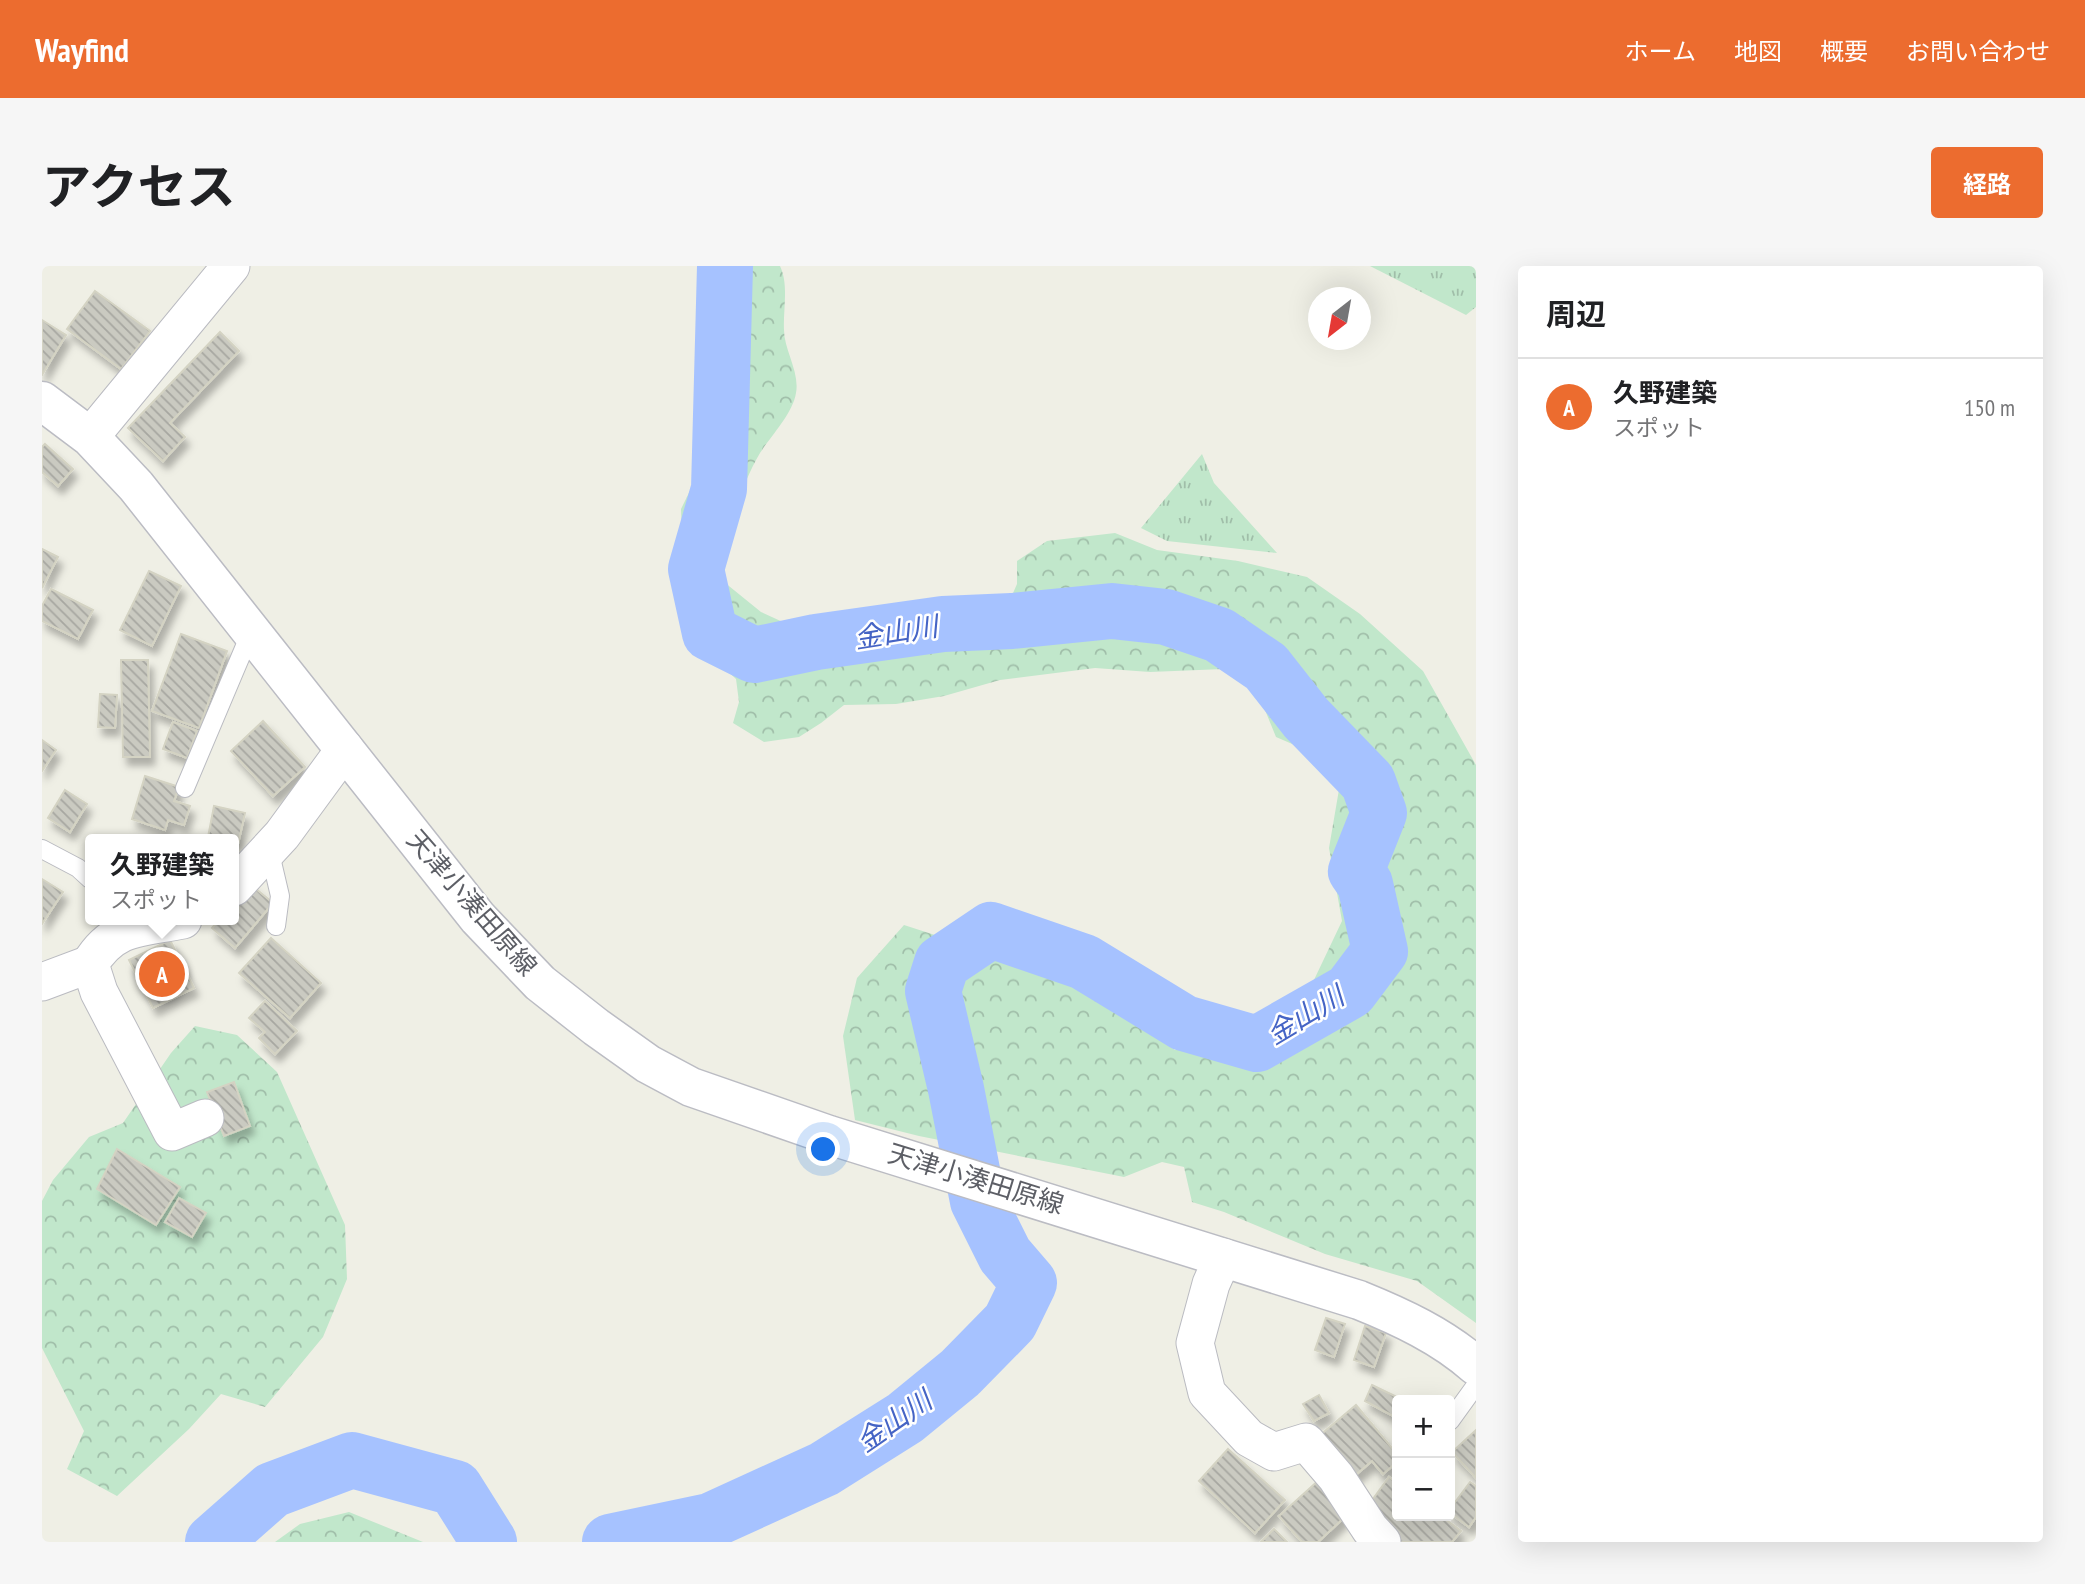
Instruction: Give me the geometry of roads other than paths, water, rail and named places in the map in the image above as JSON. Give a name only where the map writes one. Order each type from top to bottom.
[{"type":"main road","name":"天津小湊田原線","points":[[42,401],[90,437],[136,486],[478,918],[540,983],[648,1064],[691,1087],[830,1135],[1359,1300],[1414,1323],[1476,1366]]},
{"type":"street","points":[[90,437],[231,266]]},
{"type":"street","points":[[239,882],[282,835],[345,749]]},
{"type":"street","points":[[42,982],[90,964],[110,939],[134,925]]},
{"type":"street","points":[[90,964],[99,992],[178,1129]]},
{"type":"street","points":[[1223,1257],[1211,1284],[1195,1343],[1207,1393],[1250,1438],[1274,1452],[1306,1442],[1336,1477],[1381,1542]]},
{"type":"lane","points":[[185,788],[251,632]]},
{"type":"lane","points":[[42,849],[78,868],[85,875]]},
{"type":"lane","points":[[269,849],[279,896],[276,926]]},
{"type":"lane","points":[[1455,1414],[1476,1385]]},
{"type":"waterway","name":"金山川","points":[[610,1542],[710,1521],[824,1469],[905,1418],[960,1373],[1010,1322],[1029,1283],[1005,1255],[978,1201],[933,991],[942,963],[991,930],[1084,962],[1184,1023],[1257,1044],[1350,991],[1380,951],[1365,884],[1356,871],[1379,813],[1368,782],[1306,718],[1266,667],[1219,635],[1166,617],[1112,611],[1012,621],[943,624],[816,642],[754,655],[710,633],[696,569],[719,489],[725,266]]},
{"type":"waterway","name":"金山川","points":[[213,1542],[272,1490],[352,1460],[455,1488],[489,1542]]},
{"type":"place","name":"久野建築","points":[[162,974]]}]
